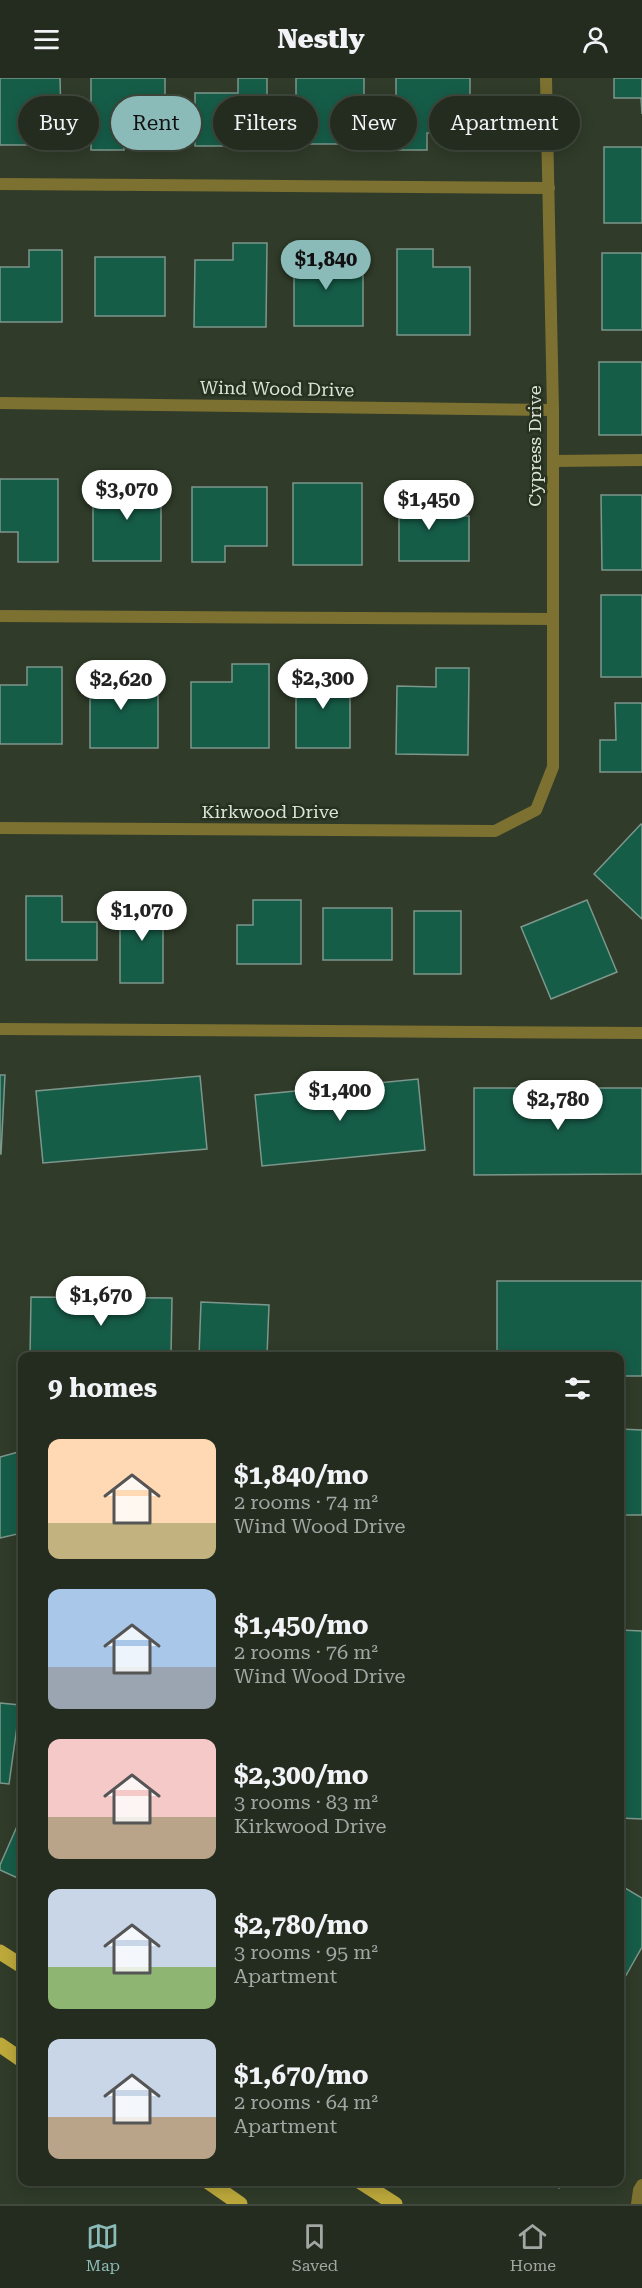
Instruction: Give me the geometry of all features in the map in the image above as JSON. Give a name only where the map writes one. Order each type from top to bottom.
[{"type":"main road","points":[[0,1952],[18,1963]]},
{"type":"main road","points":[[0,2045],[18,2057]]},
{"type":"main road","points":[[214,2186],[240,2204]]},
{"type":"main road","points":[[367,2186],[395,2204]]},
{"type":"street","name":"Cypress Drive","points":[[536,810],[554,767],[554,410],[546,78]]},
{"type":"street","points":[[0,184],[549,188]]},
{"type":"street","name":"Wind Wood Drive","points":[[0,404],[554,410]]},
{"type":"street","points":[[554,461],[642,460]]},
{"type":"street","points":[[0,616],[554,619]]},
{"type":"street","name":"Kirkwood Drive","points":[[0,828],[495,831],[536,810]]},
{"type":"street","points":[[0,1029],[642,1033]]},
{"type":"street","points":[[638,2204],[639,2190],[642,2185]]},
{"type":"building","points":[[0,78],[60,78],[60,96],[18,96],[18,145],[0,145]]},
{"type":"building","points":[[91,78],[165,78],[165,96],[111,96],[111,150],[99,150],[99,96],[91,96]]},
{"type":"building","points":[[238,78],[267,78],[267,96],[213,96],[213,146],[201,146],[201,96],[195,96],[195,93],[238,93]]},
{"type":"building","points":[[296,78],[364,78],[364,96],[330,96],[330,144],[318,144],[318,96],[296,96]]},
{"type":"building","points":[[396,78],[470,78],[470,96],[429,96],[427,150],[417,150],[417,96],[396,96]]},
{"type":"building","points":[[614,78],[642,78],[642,114],[641,98],[614,98]]},
{"type":"building","points":[[604,147],[642,147],[642,223],[604,223]]},
{"type":"building","points":[[233,243],[267,243],[266,327],[194,327],[195,260],[233,260]]},
{"type":"building","points":[[294,247],[328,247],[328,269],[363,269],[363,326],[294,326]]},
{"type":"building","points":[[397,249],[433,249],[433,267],[470,267],[470,335],[397,335]]},
{"type":"building","points":[[29,250],[62,250],[62,322],[0,322],[0,267],[29,267]]},
{"type":"building","points":[[602,253],[642,253],[642,330],[602,330]]},
{"type":"building","points":[[95,257],[165,257],[165,316],[95,316]]},
{"type":"building","points":[[599,362],[642,362],[642,435],[599,435]]},
{"type":"building","points":[[0,479],[58,479],[58,562],[18,562],[18,532],[0,532]]},
{"type":"building","points":[[93,482],[161,482],[161,561],[93,561]]},
{"type":"building","points":[[293,483],[362,483],[362,565],[293,565]]},
{"type":"building","points":[[399,485],[426,485],[426,516],[469,516],[469,561],[399,561]]},
{"type":"building","points":[[192,487],[267,487],[267,546],[225,546],[225,562],[192,562]]},
{"type":"building","points":[[601,495],[642,495],[642,570],[602,570]]},
{"type":"building","points":[[601,595],[642,595],[642,677],[601,677]]},
{"type":"building","points":[[232,664],[269,664],[269,748],[191,748],[191,682],[232,682]]},
{"type":"building","points":[[90,665],[131,665],[131,695],[158,695],[158,748],[90,748]]},
{"type":"building","points":[[27,667],[62,667],[62,744],[0,744],[0,685],[27,685]]},
{"type":"building","points":[[436,668],[469,668],[468,755],[396,754],[397,686],[436,687]]},
{"type":"building","points":[[296,672],[350,672],[350,748],[296,748]]},
{"type":"building","points":[[615,703],[642,703],[642,772],[600,772],[600,740],[616,740]]},
{"type":"building","points":[[642,825],[642,919],[594,874]]},
{"type":"building","points":[[26,896],[62,896],[62,922],[97,922],[97,960],[26,960]]},
{"type":"building","points":[[120,900],[163,900],[163,983],[120,983]]},
{"type":"building","points":[[253,900],[301,900],[301,964],[237,964],[237,925],[253,925]]},
{"type":"building","points":[[587,900],[617,972],[551,999],[521,927]]},
{"type":"building","points":[[323,908],[392,908],[392,960],[323,960]]},
{"type":"building","points":[[414,911],[461,911],[461,974],[414,974]]},
{"type":"building","points":[[0,1075],[5,1075],[1,1154],[0,1154]]},
{"type":"building","points":[[200,1076],[207,1149],[43,1163],[36,1091]]},
{"type":"building","points":[[418,1079],[425,1150],[262,1166],[255,1095]]},
{"type":"building","points":[[474,1088],[642,1088],[642,1174],[474,1175]]},
{"type":"building","points":[[497,1281],[642,1281],[642,1376],[624,1376],[624,1352],[497,1352]]},
{"type":"building","points":[[31,1297],[172,1298],[171,1352],[30,1352]]},
{"type":"building","points":[[201,1302],[269,1305],[267,1352],[199,1352]]},
{"type":"building","points":[[624,1429],[642,1430],[642,1515],[624,1515]]},
{"type":"building","points":[[18,1452],[18,1534],[0,1538],[0,1457]]},
{"type":"building","points":[[624,1630],[642,1631],[642,1819],[624,1818]]},
{"type":"building","points":[[0,1703],[18,1705],[9,1784],[0,1783]]},
{"type":"building","points":[[18,1824],[18,1878],[0,1870],[0,1865]]},
{"type":"building","points":[[624,1887],[642,1898],[642,1947],[624,1979]]}]
